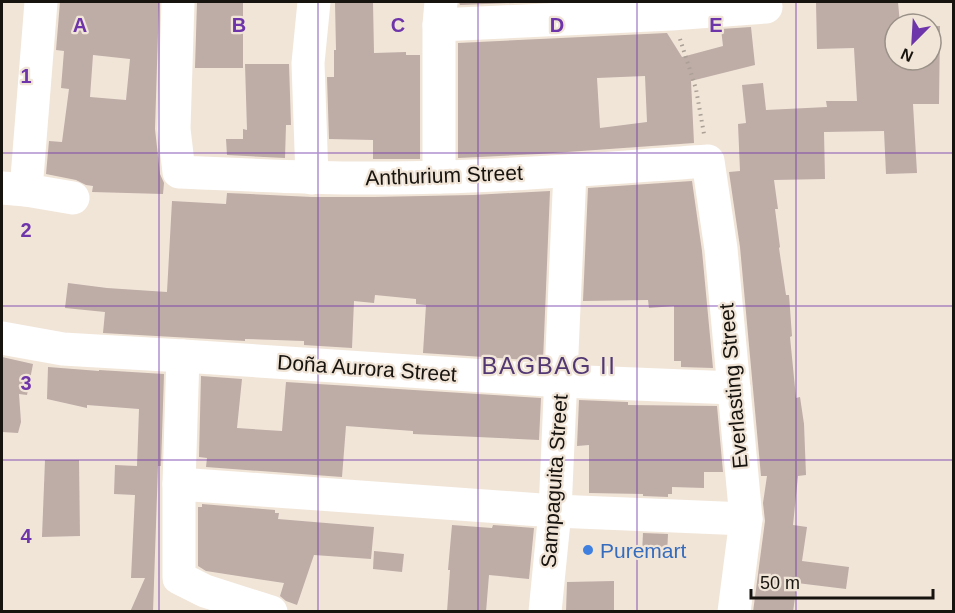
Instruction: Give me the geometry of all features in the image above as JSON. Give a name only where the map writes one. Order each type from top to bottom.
[{"type":"street","points":[[40,2],[14,189],[73,198]]},
{"type":"street","name":"Anthurium Street","points":[[178,2],[174,129],[179,172],[312,178],[439,177],[708,161]]},
{"type":"street","points":[[312,178],[308,63],[314,2]]},
{"type":"street","points":[[439,177],[440,13],[766,7]]},
{"type":"street","name":"Everlasting Street","points":[[708,161],[721,249],[746,519],[734,612]]},
{"type":"street","name":"Sampaguita Street","points":[[545,612],[555,511],[570,171]]},
{"type":"street","name":"Doña Aurora Street","points":[[2,338],[63,349],[561,381],[734,388]]},
{"type":"street","points":[[183,356],[179,578],[205,591],[271,612]]},
{"type":"street","points":[[179,484],[555,511],[746,519]]},
{"type":"path","points":[[670,8],[696,88],[708,161]]},
{"type":"building","points":[[60,2],[159,2],[155,129],[160,174],[164,183],[163,194],[92,192],[93,186],[46,174],[49,141],[62,142],[69,89],[61,88],[64,51],[56,50]],"holes":[[[93,55],[130,59],[126,100],[90,97]]]},
{"type":"building","points":[[197,2],[243,2],[243,68],[195,68]]},
{"type":"building","points":[[335,2],[373,2],[374,53],[406,52],[406,55],[420,55],[420,159],[373,159],[373,140],[329,139],[327,77],[334,77]]},
{"type":"building","points":[[459,2],[539,2],[460,5]]},
{"type":"building","points":[[816,2],[898,2],[899,12],[883,12],[883,72],[939,72],[939,104],[913,104],[917,173],[886,174],[884,131],[824,132],[825,179],[774,180],[778,209],[775,209],[779,248],[786,295],[789,295],[792,336],[790,337],[796,398],[800,397],[804,424],[806,475],[798,476],[793,525],[807,527],[802,561],[849,567],[846,589],[797,583],[793,612],[753,612],[765,521],[763,503],[767,476],[761,476],[740,247],[729,172],[740,171],[738,124],[746,123],[742,85],[763,83],[766,110],[827,107],[826,101],[857,101],[854,48],[817,49]]},
{"type":"building","points":[[751,27],[755,65],[691,81],[694,143],[458,158],[458,43],[667,33],[682,57],[723,46],[721,29]],"holes":[[[645,76],[647,122],[600,128],[597,78]]]},
{"type":"building","points":[[245,64],[289,64],[291,125],[286,125],[285,158],[227,155],[226,139],[243,139],[243,129],[247,130]]},
{"type":"building","points":[[692,181],[702,251],[713,368],[681,367],[681,361],[674,361],[674,306],[649,308],[648,300],[583,301],[588,188]]},
{"type":"building","points":[[550,191],[543,361],[423,353],[426,305],[416,304],[416,299],[375,295],[374,303],[354,301],[352,348],[304,345],[304,341],[245,339],[245,341],[103,333],[105,312],[65,308],[68,283],[167,292],[172,201],[226,204],[227,193],[374,197]]},
{"type":"building","points":[[2,357],[33,364],[27,395],[19,394],[21,422],[18,433],[2,432]]},
{"type":"building","points":[[48,367],[164,374],[153,612],[130,612],[145,578],[131,578],[135,495],[114,494],[115,465],[137,466],[139,409],[87,405],[87,408],[47,399]]},
{"type":"building","points":[[201,376],[242,379],[237,428],[282,431],[286,382],[541,398],[539,440],[413,434],[413,431],[346,426],[342,477],[206,467],[207,458],[199,457]]},
{"type":"building","points":[[579,400],[628,402],[628,405],[717,406],[723,472],[704,472],[704,488],[672,487],[672,494],[668,494],[668,497],[589,493],[589,445],[577,446]]},
{"type":"building","points":[[45,460],[79,460],[80,536],[42,537]]},
{"type":"building","points":[[202,504],[275,510],[275,513],[279,513],[278,519],[374,527],[371,559],[314,555],[297,605],[280,596],[284,583],[206,571],[198,566],[198,507],[202,507]]},
{"type":"building","points":[[452,525],[534,528],[529,579],[489,575],[486,612],[447,612]]},
{"type":"building","points":[[643,533],[668,534],[667,555],[642,554]]},
{"type":"building","points":[[374,551],[404,554],[402,572],[373,569]]},
{"type":"building","points":[[614,581],[614,612],[566,612],[567,582]]},
{"type":"place","name":"Puremart","points":[[588,550]]},
{"type":"district","name":"BAGBAG II","points":[[549,365]]}]
